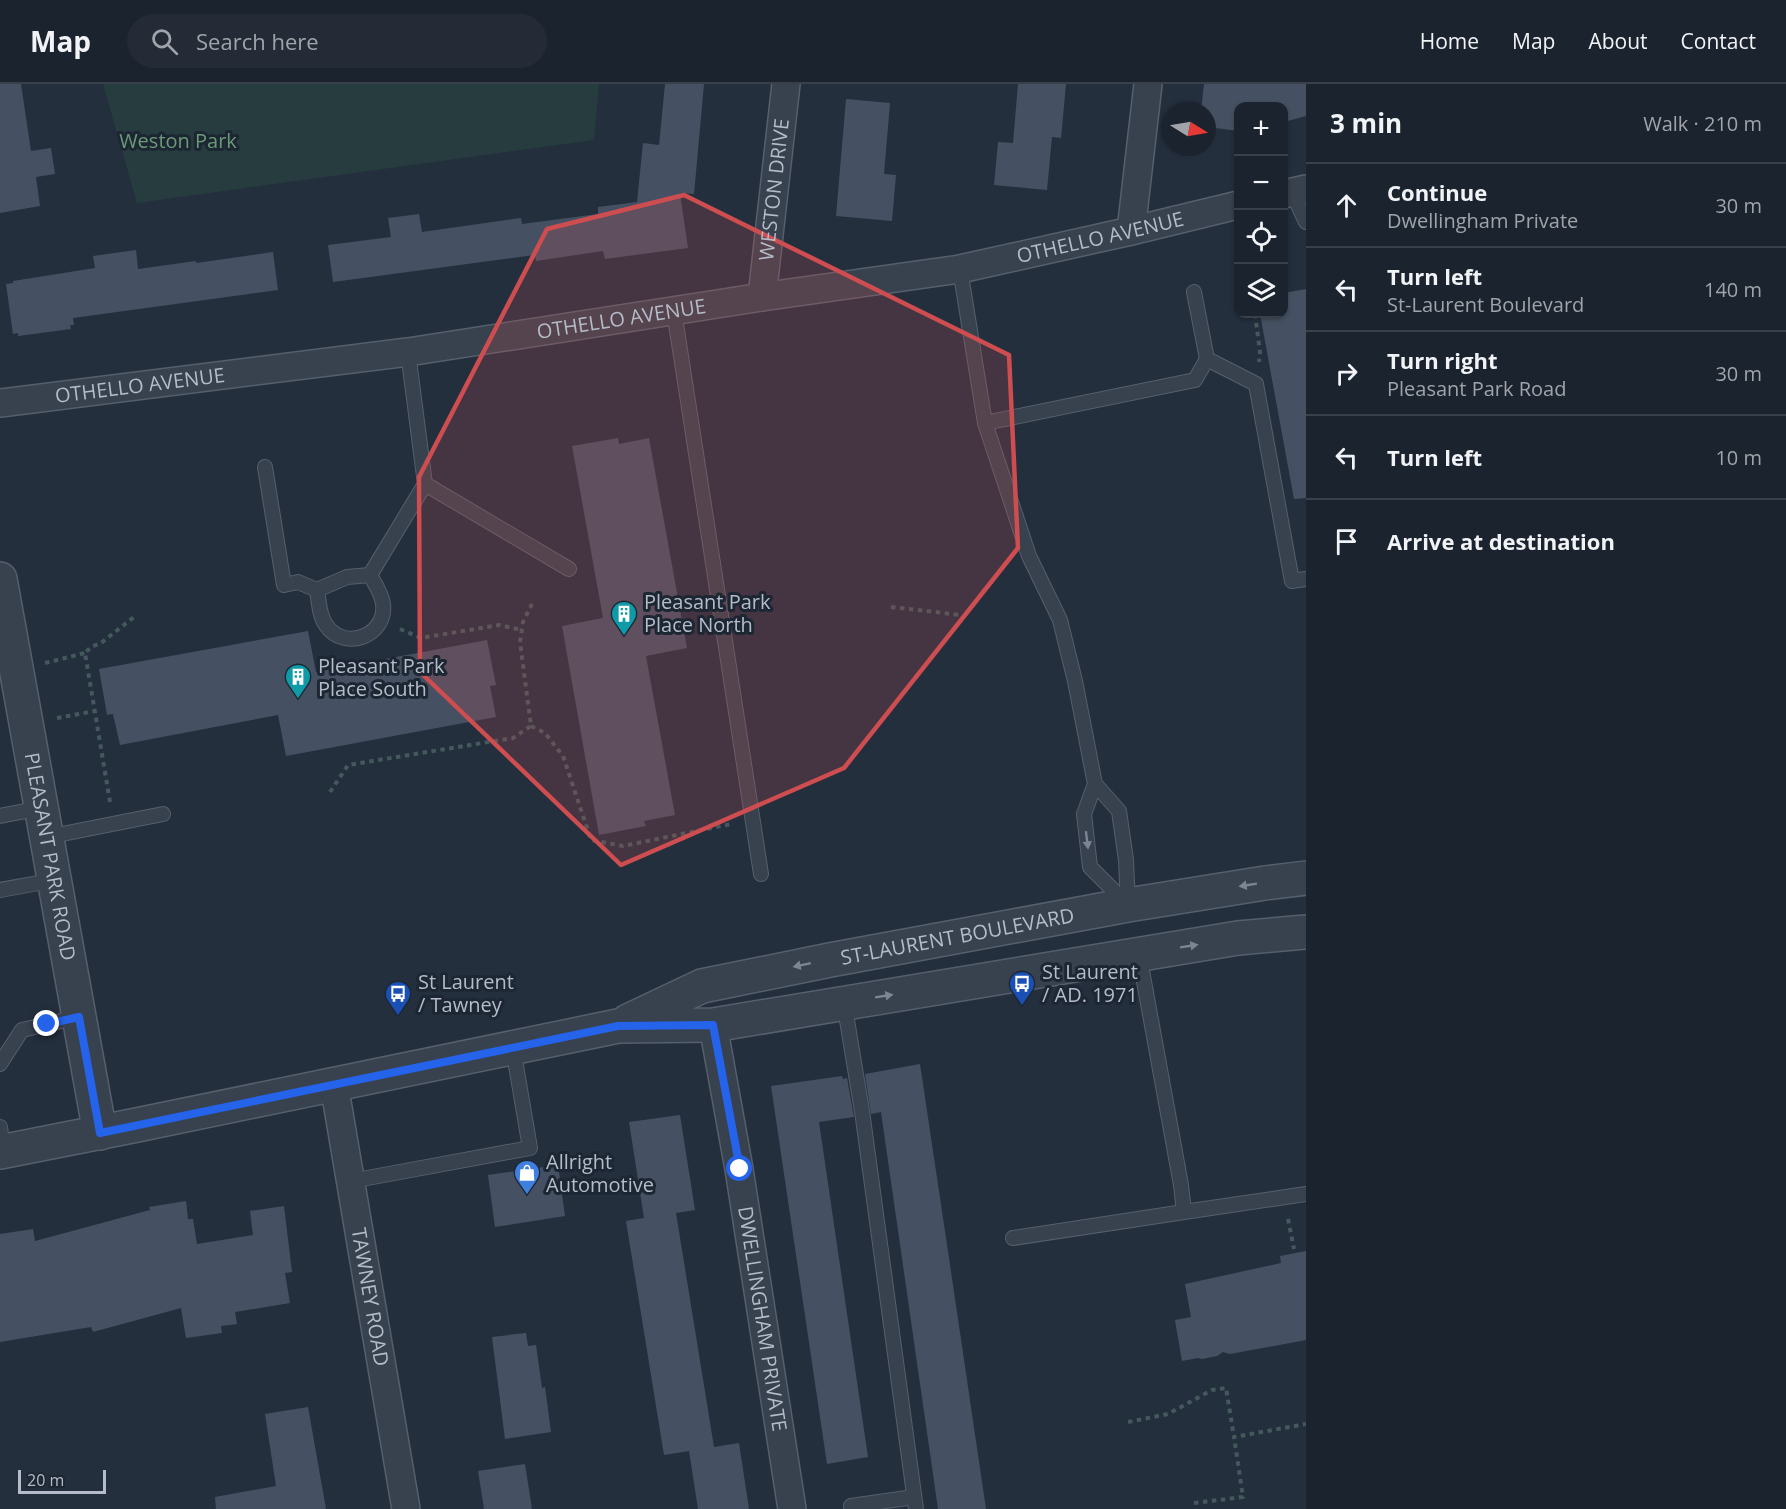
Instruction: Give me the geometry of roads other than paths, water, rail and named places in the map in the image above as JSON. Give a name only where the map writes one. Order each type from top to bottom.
[{"type":"street","name":"WESTON DRIVE","points":[[762,297],[786,84]]},
{"type":"street","points":[[1131,231],[1148,84]]},
{"type":"street","name":"OTHELLO AVENUE","points":[[0,403],[408,352],[960,269],[1234,206]]},
{"type":"street","name":"PLEASANT PARK ROAD","points":[[0,579],[9,650],[26,724],[100,1133]]},
{"type":"street","name":"ST-LAURENT BOULEVARD","points":[[618,1026],[702,986],[1128,905],[1306,878]]},
{"type":"street","points":[[1128,905],[1139,954]]},
{"type":"street","name":"ST-LAURENT BOULEVARD","points":[[1,1143],[100,1133],[618,1026],[713,1025],[1239,938],[1306,932]]},
{"type":"street","name":"DWELLINGHAM PRIVATE","points":[[713,1025],[740,1169],[792,1509]]},
{"type":"street","name":"TAWNEY ROAD","points":[[334,1084],[406,1509]]},
{"type":"lane","points":[[1294,192],[1306,222]]},
{"type":"lane","points":[[960,269],[985,423],[1029,556],[1060,620],[1075,681],[1095,784],[1119,811],[1126,860],[1128,905]]},
{"type":"lane","points":[[985,423],[1195,381],[1207,359],[1194,292]]},
{"type":"lane","points":[[674,311],[761,874]]},
{"type":"lane","points":[[370,575],[425,484],[408,352]]},
{"type":"lane","points":[[1207,359],[1256,384],[1292,581],[1306,579]]},
{"type":"lane","points":[[265,467],[284,585],[298,582],[317,590],[347,577],[370,575]]},
{"type":"lane","points":[[425,484],[569,569]]},
{"type":"lane","points":[[317,590],[324,623],[330,631],[339,637],[360,638],[370,634],[382,616],[381,595],[370,575]]},
{"type":"lane","points":[[1095,784],[1084,814],[1090,867],[1128,905]]},
{"type":"lane","points":[[0,816],[44,823],[114,824],[164,814]]},
{"type":"lane","points":[[0,890],[55,880]]},
{"type":"lane","points":[[1139,954],[1184,1212]]},
{"type":"lane","points":[[844,1002],[864,1123],[915,1503],[851,1506]]},
{"type":"lane","points":[[0,1064],[22,1030],[79,1017]]},
{"type":"lane","points":[[351,1180],[530,1148],[513,1048]]},
{"type":"lane","points":[[1013,1238],[1306,1194]]},
{"type":"place","name":"Pleasant Park Place North","points":[[624,637]]},
{"type":"place","name":"Pleasant Park Place South","points":[[298,700]]},
{"type":"place","name":"St Laurent / AD. 1971","points":[[1022,1007]]},
{"type":"place","name":"St Laurent / Tawney","points":[[398,1017]]},
{"type":"place","name":"Allright Automotive","points":[[527,1196]]},
{"type":"park label","name":"Weston Park","points":[[178,141]]}]
